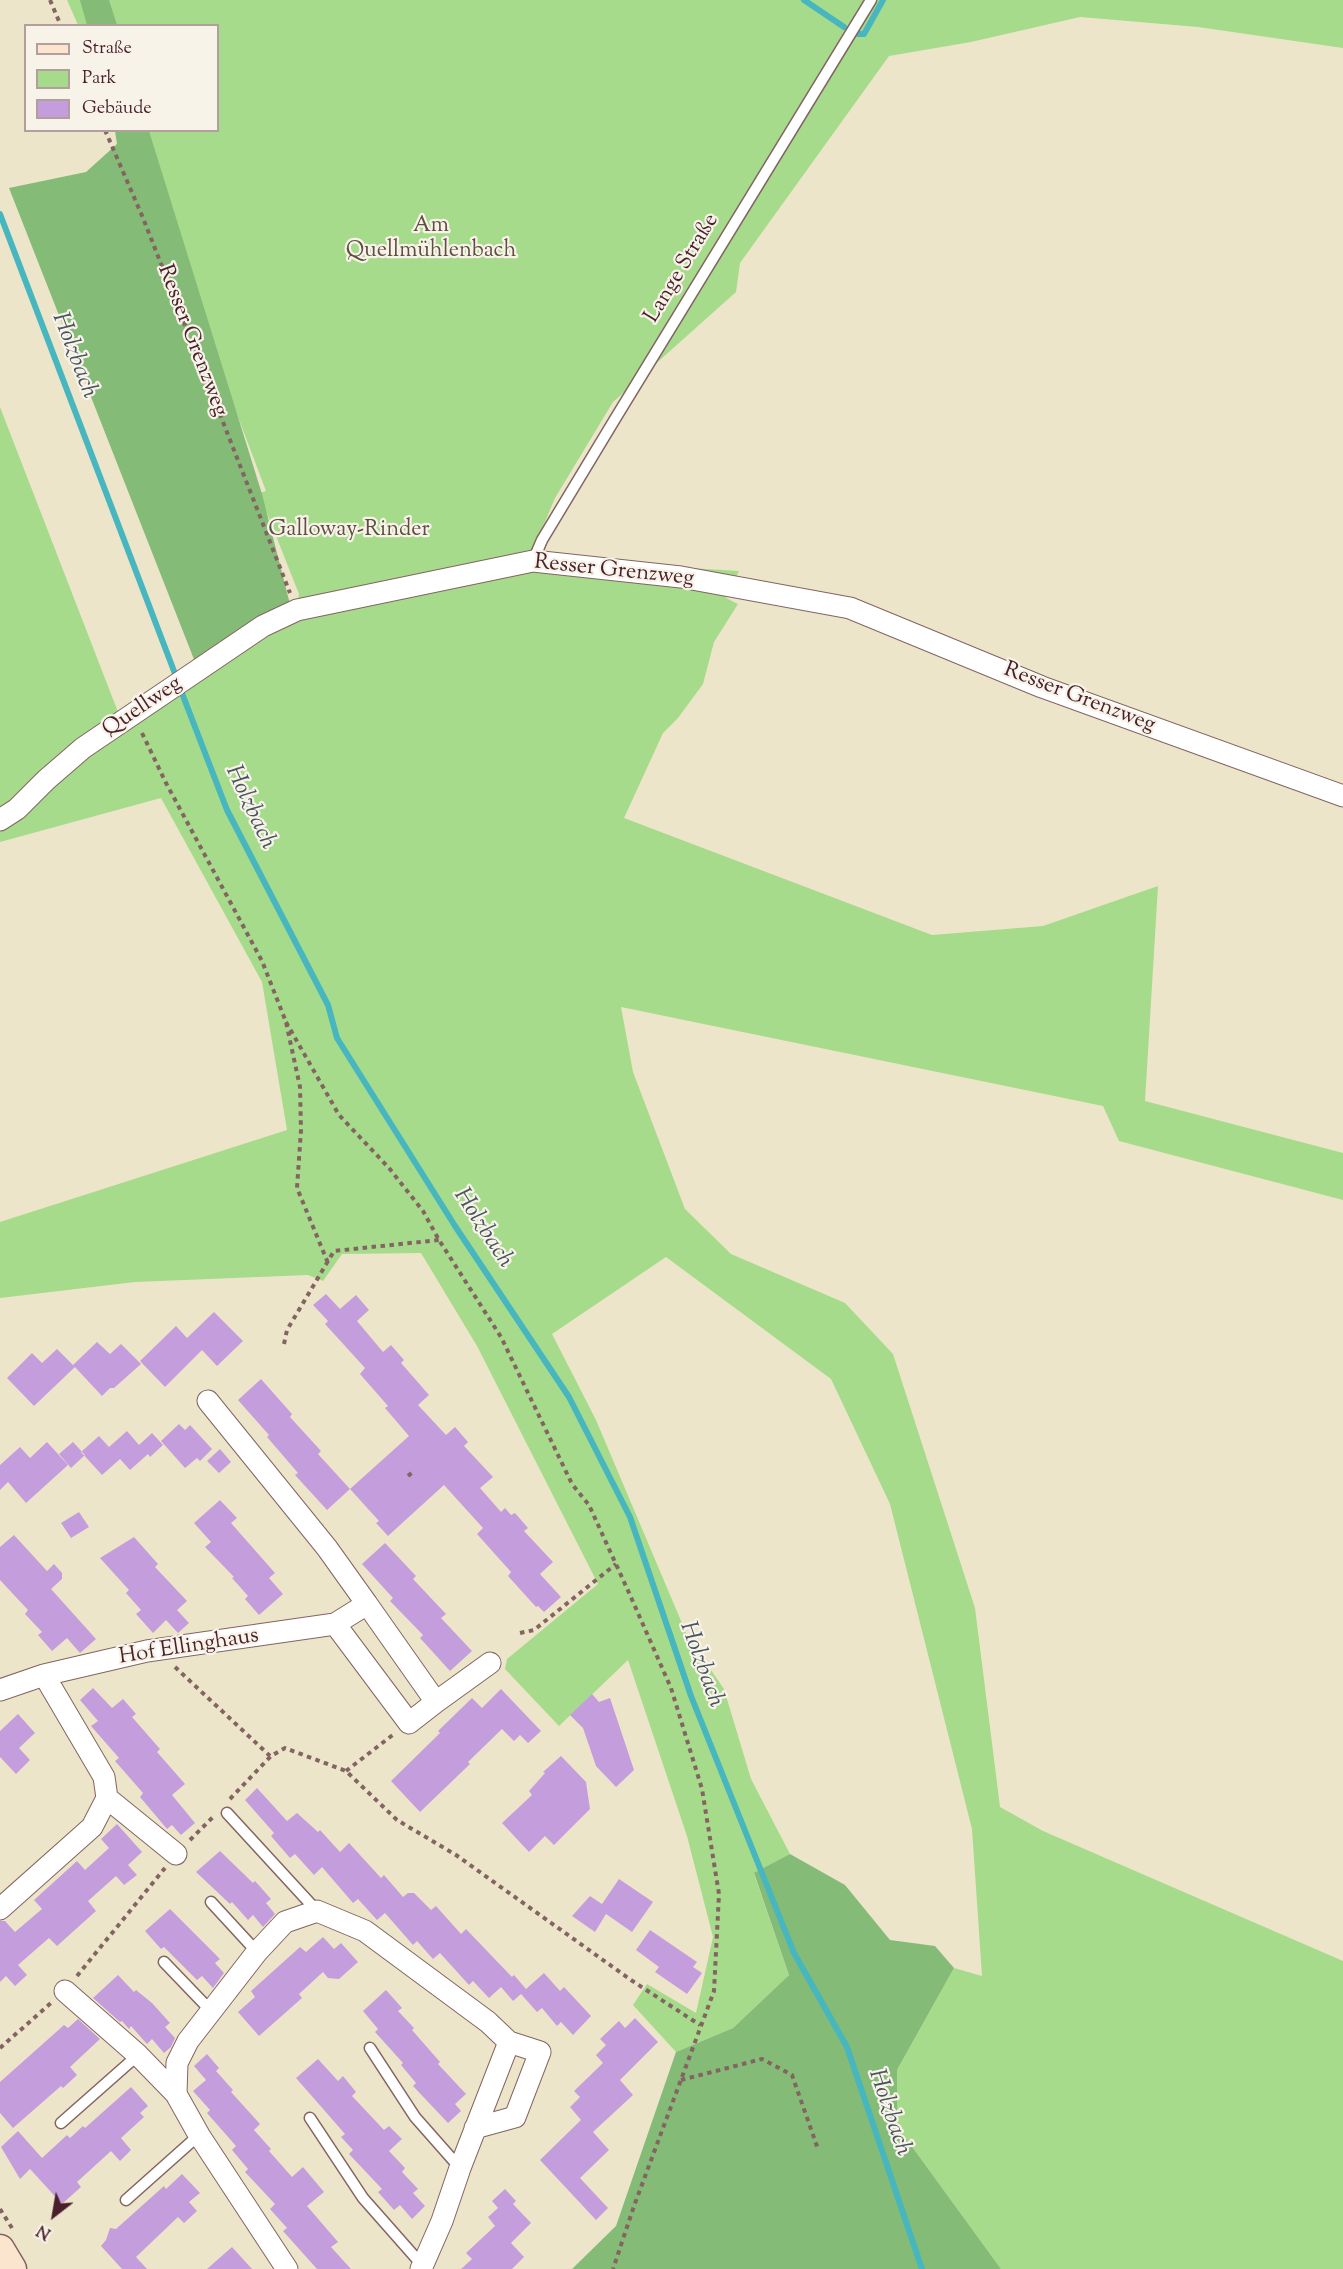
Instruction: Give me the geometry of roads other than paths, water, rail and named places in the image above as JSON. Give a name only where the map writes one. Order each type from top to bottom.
[{"type":"main road","points":[[0,2249],[12,2269]]},
{"type":"street","name":"Resser Grenzweg","points":[[297,610],[533,561],[681,577],[850,608],[1041,687],[1343,796]]},
{"type":"street","name":"Quellweg","points":[[0,820],[17,809],[83,748],[263,626],[297,610]]},
{"type":"street","points":[[208,1401],[327,1548],[436,1702]]},
{"type":"street","name":"Hof Ellinghaus","points":[[0,1690],[44,1675],[157,1650],[335,1624],[367,1604]]},
{"type":"street","points":[[335,1624],[409,1723],[490,1663]]},
{"type":"street","points":[[0,1910],[92,1827],[107,1798],[104,1777],[44,1675]]},
{"type":"street","points":[[107,1798],[176,1854]]},
{"type":"street","points":[[176,2094],[177,2063],[188,2041],[257,1952],[285,1922],[318,1911],[365,1931],[488,2022],[509,2042],[540,2052],[516,2117],[476,2128]]},
{"type":"street","points":[[65,1991],[138,2055],[176,2094],[199,2135],[287,2269]]},
{"type":"street","points":[[422,2268],[509,2042]]},
{"type":"lane","name":"Lange Straße","points":[[533,561],[542,540],[602,439],[871,0]]},
{"type":"lane","points":[[225,1810],[318,1911]]},
{"type":"lane","points":[[211,1902],[257,1952]]},
{"type":"lane","points":[[164,1962],[212,2012]]},
{"type":"lane","points":[[370,2048],[415,2117],[460,2168]]},
{"type":"lane","points":[[61,2123],[138,2055]]},
{"type":"lane","points":[[310,2118],[363,2198],[422,2268]]},
{"type":"lane","points":[[126,2200],[199,2135]]},
{"type":"waterway","points":[[804,0],[844,27]]},
{"type":"waterway","points":[[858,34],[864,34],[883,0]]},
{"type":"waterway","name":"Holzbach","points":[[0,214],[177,679]]},
{"type":"waterway","name":"Holzbach","points":[[180,688],[227,810],[328,1005],[337,1038],[455,1226],[569,1397],[630,1517],[691,1696],[794,1953],[847,2047],[922,2269]]},
{"type":"park label","name":"Am Quellmühlenbach","points":[[431,240]]},
{"type":"park label","name":"Galloway-Rinder","points":[[349,531]]}]
